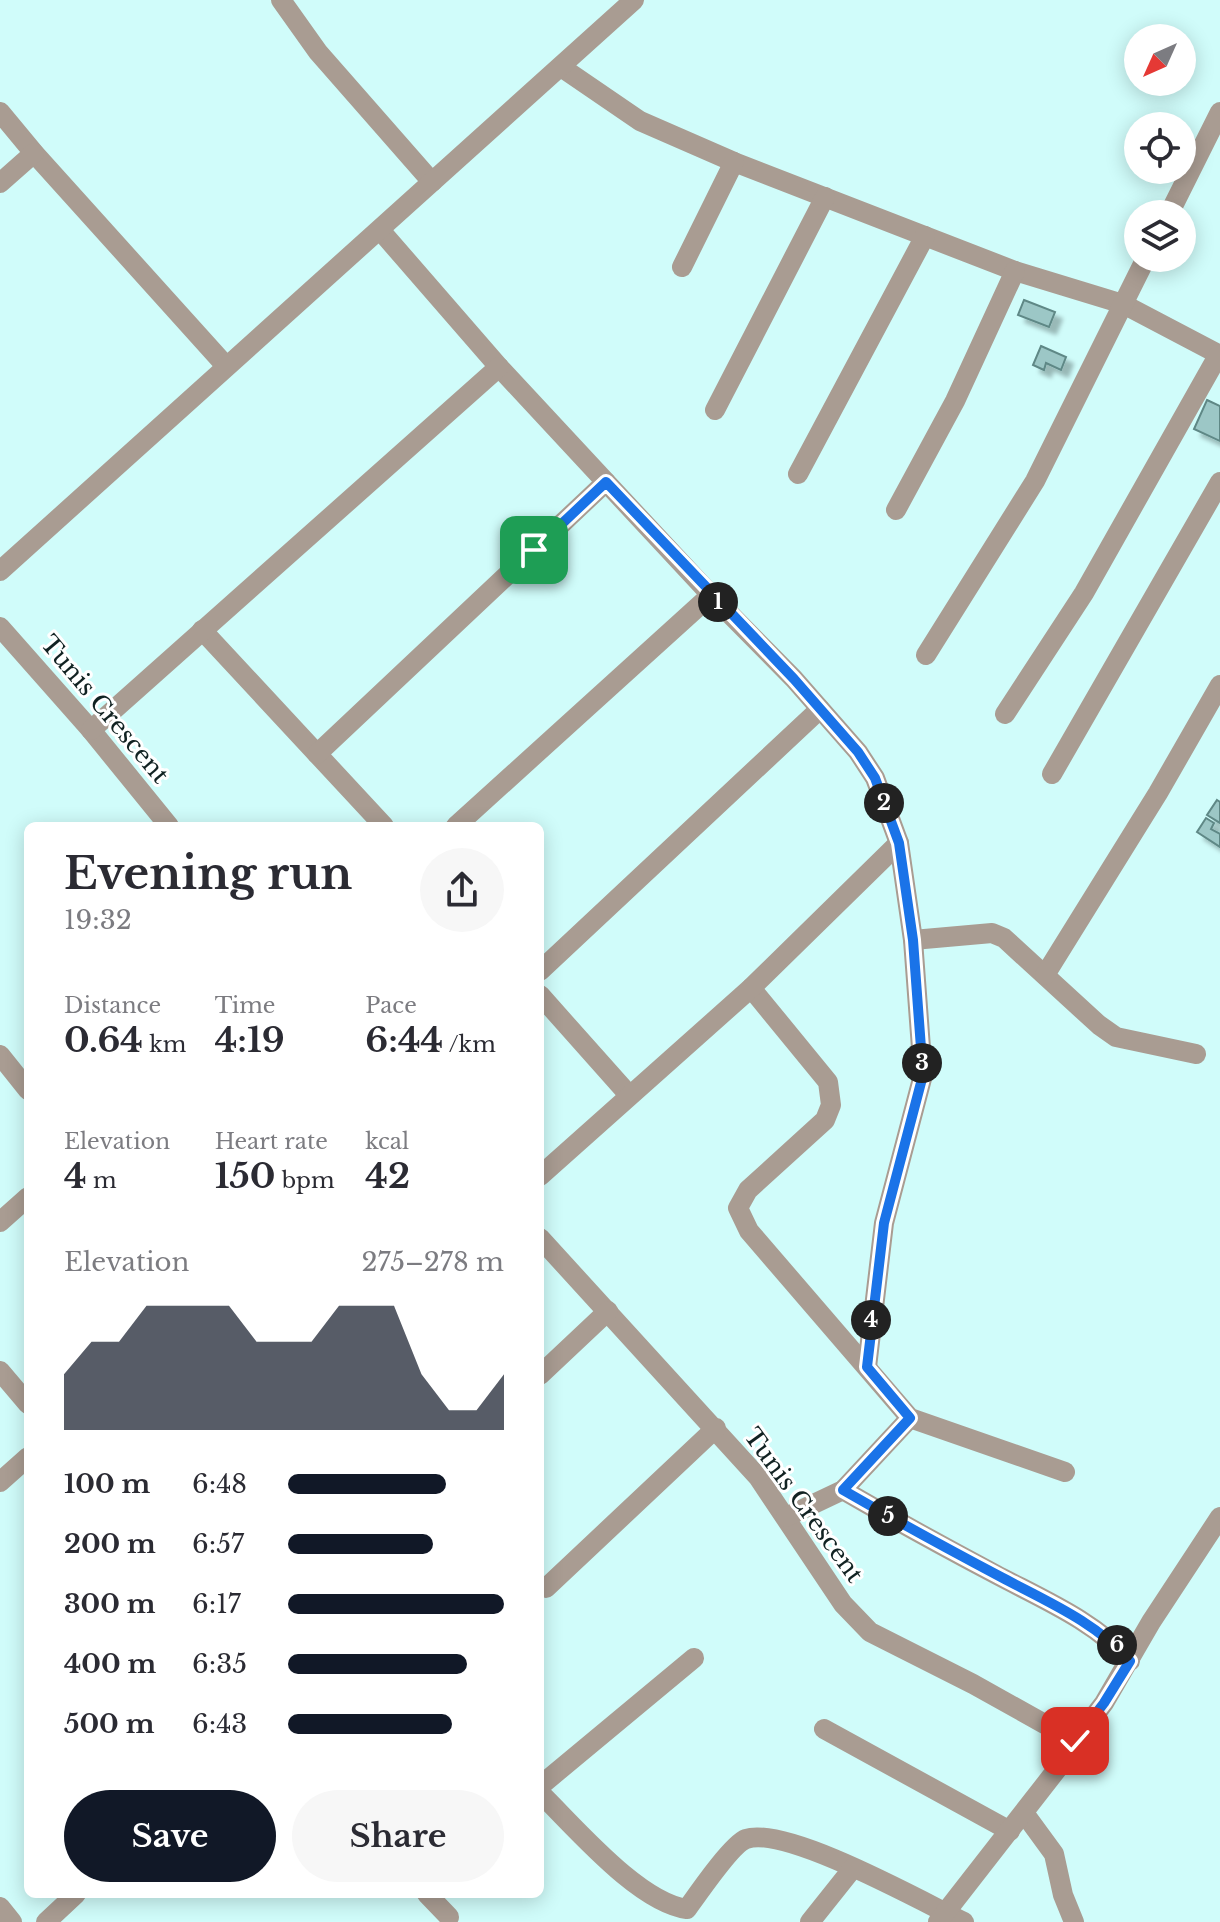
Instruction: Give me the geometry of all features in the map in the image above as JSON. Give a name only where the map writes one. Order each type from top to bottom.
[{"type":"street","points":[[281,0],[318,52],[432,182]]},
{"type":"street","points":[[0,571],[634,0]]},
{"type":"street","points":[[561,67],[640,121],[734,162],[1015,271],[1123,304],[1219,354],[1084,593],[1005,714]]},
{"type":"street","points":[[0,112],[226,366]]},
{"type":"street","points":[[1178,200],[1212,147],[1220,112]]},
{"type":"street","points":[[0,183],[34,153]]},
{"type":"street","points":[[682,267],[734,162]]},
{"type":"street","points":[[715,410],[825,197]]},
{"type":"street","points":[[380,230],[499,367],[820,709],[858,752],[875,778],[899,843],[913,940],[923,1075],[884,1223],[867,1367]]},
{"type":"street","points":[[798,474],[925,236]]},
{"type":"street","points":[[896,510],[955,401],[1015,271]]},
{"type":"street","points":[[926,655],[1035,481],[1139,272]]},
{"type":"street","points":[[91,730],[499,367]]},
{"type":"street","points":[[317,754],[606,482]]},
{"type":"street","points":[[1052,774],[1220,482]]},
{"type":"street","points":[[460,822],[711,595]]},
{"type":"street","name":"Tunis Crescent","points":[[0,627],[91,730],[166,822]]},
{"type":"street","points":[[202,630],[380,822]]},
{"type":"street","points":[[1045,975],[1158,793],[1220,685]]},
{"type":"street","points":[[544,967],[820,709]]},
{"type":"street","points":[[544,1172],[751,988],[899,843]]},
{"type":"street","points":[[913,940],[992,933],[1004,938],[1116,1037],[1196,1054]]},
{"type":"street","points":[[751,988],[828,1082],[831,1105],[825,1120],[748,1190],[738,1208],[749,1231],[910,1418],[1065,1472]]},
{"type":"street","points":[[544,999],[629,1095]]},
{"type":"street","points":[[0,1055],[24,1085]]},
{"type":"street","points":[[0,1222],[24,1204]]},
{"type":"street","name":"Tunis Crescent","points":[[544,1242],[758,1477],[843,1604],[870,1632],[973,1684],[1075,1741]]},
{"type":"street","points":[[544,1371],[608,1311]]},
{"type":"street","points":[[0,1371],[24,1399]]},
{"type":"street","points":[[786,1517],[843,1490],[910,1418]]},
{"type":"street","points":[[546,1588],[716,1428]]},
{"type":"street","points":[[0,1482],[24,1462]]},
{"type":"street","points":[[843,1490],[1063,1610],[1134,1656]]},
{"type":"street","points":[[941,1917],[1065,1759],[1134,1656],[1151,1622],[1219,1523]]},
{"type":"street","points":[[544,1783],[694,1658]]},
{"type":"street","points":[[824,1729],[1010,1831]]},
{"type":"street","points":[[544,1797],[623,1874],[653,1897],[676,1908],[682,1916],[731,1850],[744,1839],[763,1836],[779,1838],[853,1868],[941,1917],[964,1922]]},
{"type":"street","points":[[1024,1813],[1054,1854],[1063,1895],[1074,1922]]},
{"type":"street","points":[[810,1922],[853,1868]]},
{"type":"street","points":[[46,1922],[72,1898]]},
{"type":"street","points":[[431,1898],[449,1917]]},
{"type":"street","points":[[0,1907],[12,1922]]},
{"type":"building","points":[[1024,300],[1055,312],[1049,327],[1018,315]]},
{"type":"building","points":[[1041,346],[1066,357],[1061,370],[1046,363],[1044,370],[1033,365]]},
{"type":"building","points":[[1207,400],[1220,406],[1220,441],[1194,429]]},
{"type":"building","points":[[1217,800],[1220,802],[1220,823],[1207,815]]},
{"type":"building","points":[[1206,818],[1214,823],[1211,829],[1220,834],[1220,847],[1197,832]]},
{"type":"route","points":[[534,550],[606,482],[794,679],[858,752],[875,778],[899,843],[913,940],[923,1075],[884,1223],[875,1278],[867,1367],[910,1418],[843,1490],[1112,1640],[1130,1661],[1075,1741]]}]
